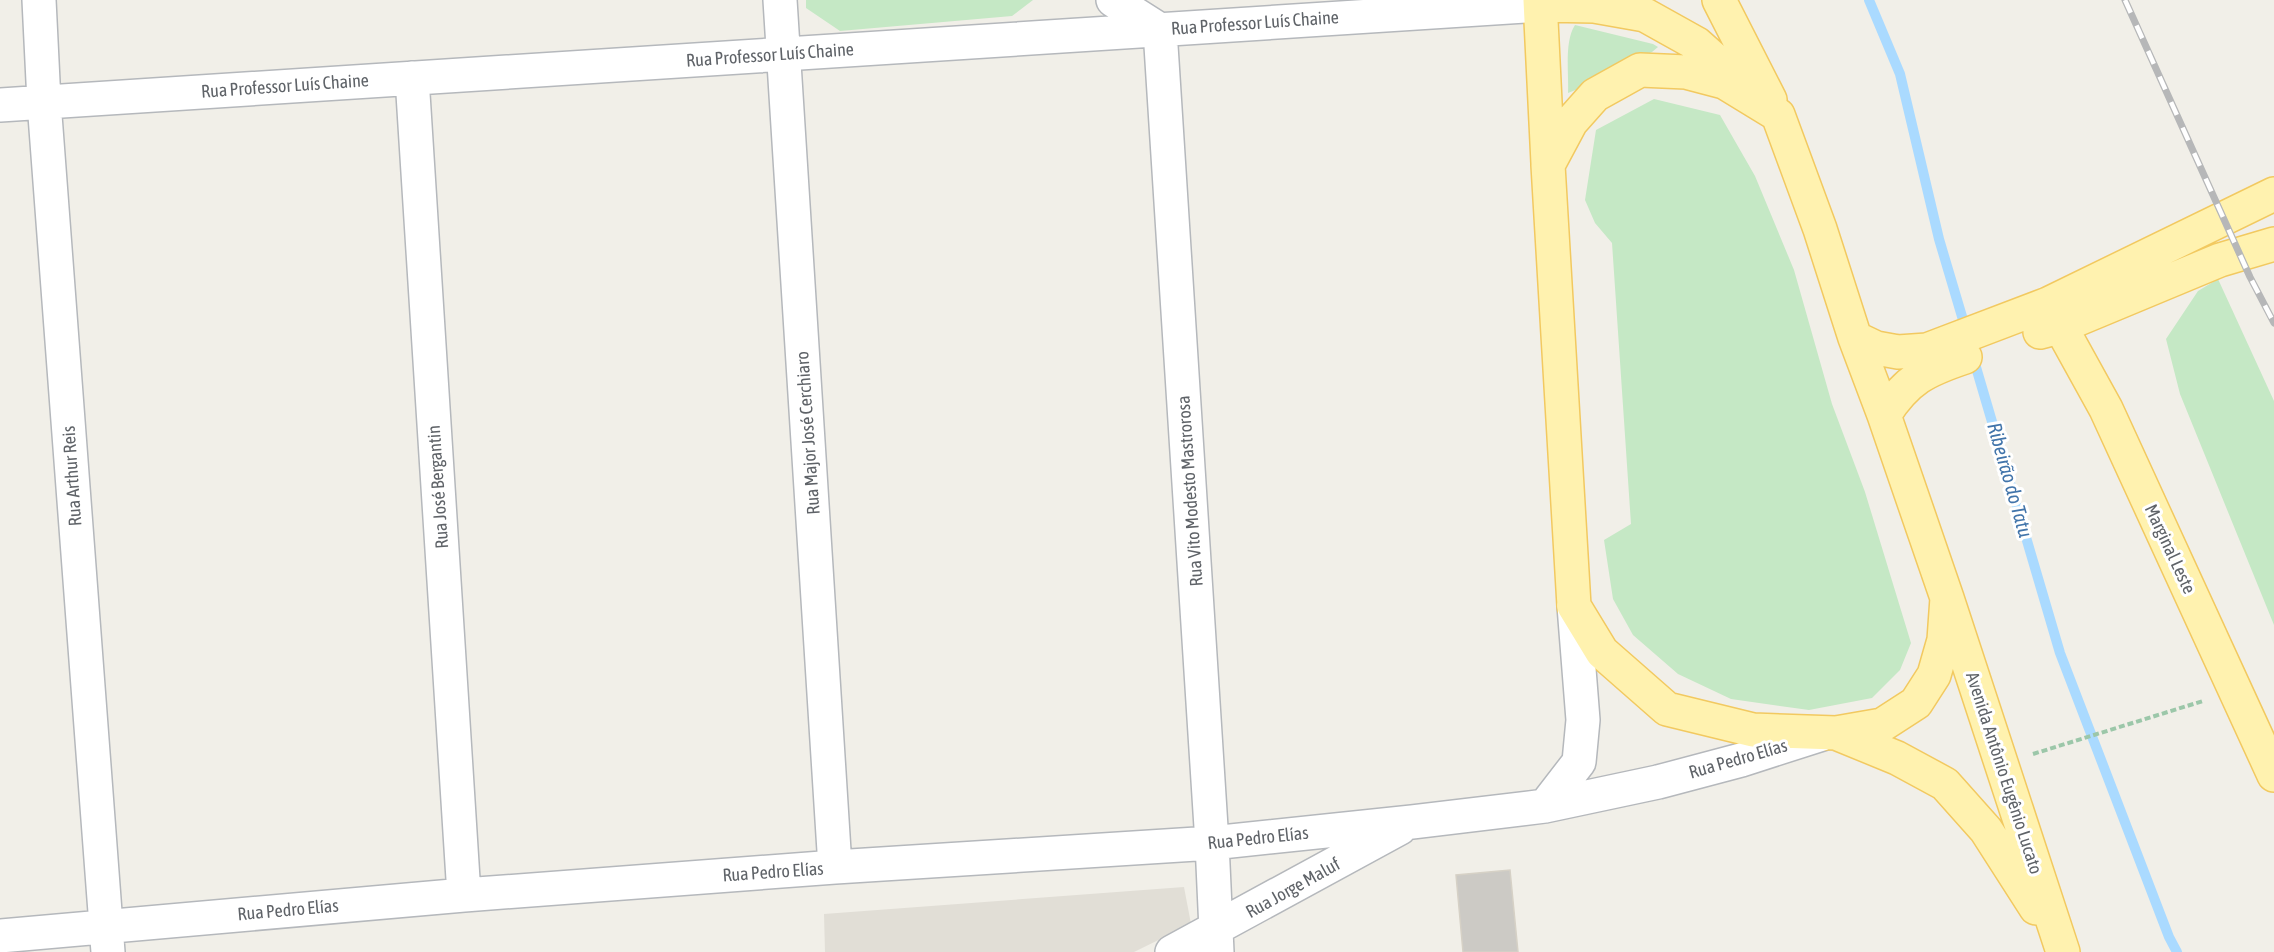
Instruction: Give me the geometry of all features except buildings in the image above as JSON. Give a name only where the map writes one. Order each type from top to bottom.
[{"type":"main road","name":"Avenida Antônio Eugênio Lucato","points":[[1719,0],[1778,115],[1820,229],[1855,338],[1947,598],[2062,950]]},
{"type":"main road","points":[[1778,115],[1697,45],[1645,15],[1594,6],[1541,2],[1548,165],[1574,606],[1602,651],[1667,709],[1753,730],[1831,733],[1882,725],[1917,703],[1934,675],[1944,640],[1947,598]]},
{"type":"main road","points":[[1548,165],[1571,122],[1595,95],[1640,70],[1686,72],[1724,82],[1778,115]]},
{"type":"main road","points":[[2054,316],[2274,194]]},
{"type":"main road","points":[[1884,415],[1897,395],[1931,359],[2220,260],[2274,244]]},
{"type":"main road","name":"Marginal Leste","points":[[2054,316],[2076,351],[2106,409],[2274,775]]},
{"type":"main road","points":[[1855,338],[1876,348],[1931,359]]},
{"type":"main road","name":"Avenida Antônio Eugênio Lucato","points":[[1831,733],[1897,758],[1945,784],[1986,830],[2062,950]]},
{"type":"street","name":"Rua Arthur Reis","points":[[39,0],[44,102],[107,939]]},
{"type":"street","name":"Rua Major José Cerchiaro","points":[[780,0],[835,867]]},
{"type":"street","points":[[1113,0],[1160,30]]},
{"type":"street","name":"Rua Professor Luís Chaine","points":[[0,105],[1160,30],[1541,2]]},
{"type":"street","name":"Rua Vito Modesto Mastrorosa","points":[[1160,30],[1212,843],[1216,941]]},
{"type":"street","name":"Rua José Bergantin","points":[[412,78],[464,895]]},
{"type":"street","points":[[1545,806],[1579,762],[1583,720],[1574,606]]},
{"type":"street","name":"Rua Pedro Elías","points":[[0,936],[107,939],[464,895],[835,867],[1212,843],[1412,822],[1545,806],[1658,782],[1831,733]]},
{"type":"street","name":"Rua Jorge Maluf","points":[[1172,952],[1216,941],[1412,822]]},
{"type":"path","points":[[2036,753],[2204,700]]},
{"type":"shaded area","points":[[1184,887],[1191,924],[1134,952],[825,952],[824,914]]},
{"type":"green space","points":[[806,0],[1033,0],[1012,16],[840,31],[806,8]]},
{"type":"green space","points":[[1575,25],[1658,47],[1652,52],[1605,70],[1578,89],[1568,93],[1568,49]]},
{"type":"green space","points":[[1654,99],[1720,115],[1755,176],[1794,270],[1832,404],[1865,492],[1911,643],[1900,670],[1872,698],[1809,710],[1731,699],[1678,674],[1633,635],[1613,599],[1604,540],[1631,524],[1612,243],[1595,223],[1585,200],[1596,130]]},
{"type":"green space","points":[[2218,279],[2274,401],[2274,625],[2180,394],[2166,339],[2198,291]]},
{"type":"waterway","name":"Ribeirão do Tatu","points":[[1869,0],[1900,74],[1939,239],[1966,330]]},
{"type":"waterway","name":"Ribeirão do Tatu","points":[[1973,357],[2060,653],[2169,937],[2177,952]]},
{"type":"railway","points":[[2125,0],[2250,277],[2274,323]]}]
